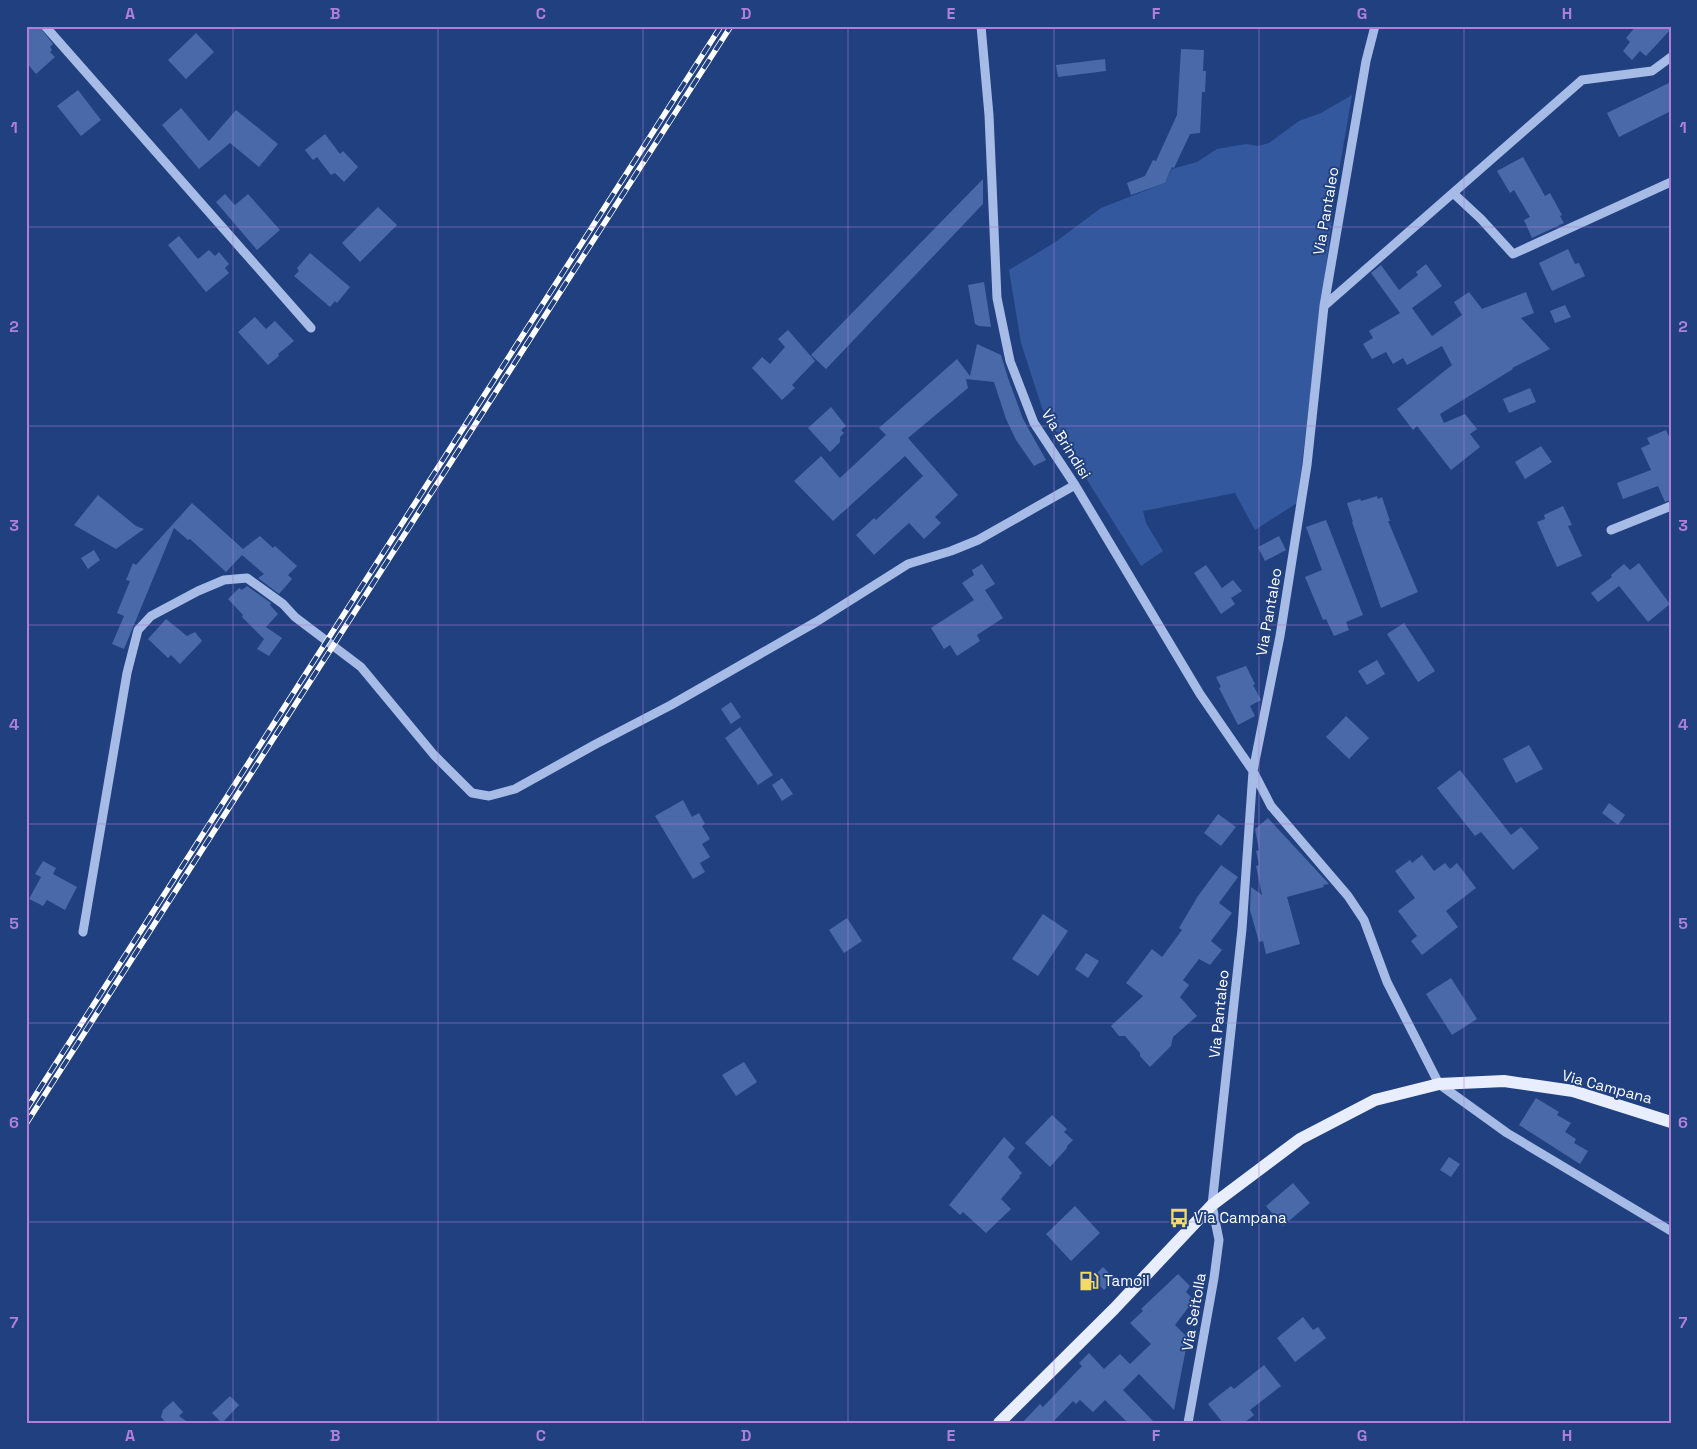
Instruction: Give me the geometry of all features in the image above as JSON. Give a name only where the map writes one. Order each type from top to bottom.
[{"type":"main road","name":"Via Campana","points":[[999,1423],[1114,1309],[1212,1205],[1300,1139],[1375,1100],[1438,1084],[1504,1081],[1573,1091],[1671,1122]]},
{"type":"street","points":[[45,26],[311,328]]},
{"type":"street","name":"Via Brindisi","points":[[981,26],[989,115],[997,298],[1010,361],[1034,423],[1075,485],[1200,694],[1253,771],[1271,806],[1348,896],[1364,920],[1387,982],[1438,1084]]},
{"type":"street","name":"Via Pantaleo","points":[[1212,1205],[1242,929],[1253,771],[1280,636],[1307,464],[1324,306],[1366,62],[1375,26]]},
{"type":"street","points":[[1324,306],[1582,80],[1652,71],[1671,57]]},
{"type":"street","points":[[1453,193],[1481,219],[1513,254],[1671,182]]},
{"type":"street","points":[[83,932],[127,673],[138,630],[151,616],[198,591],[224,580],[248,578],[283,604],[295,617],[361,667],[434,755],[472,793],[489,796],[515,789],[671,705],[816,622],[908,564],[951,551],[978,540],[1075,485]]},
{"type":"street","points":[[1611,530],[1671,506]]},
{"type":"street","points":[[1438,1084],[1507,1133],[1671,1230]]},
{"type":"street","name":"Via Seitolla","points":[[1188,1423],[1219,1240],[1212,1205]]},
{"type":"shaded area","points":[[1352,95],[1335,194],[1297,503],[1255,530],[1235,493],[1143,511],[1146,523],[1163,551],[1141,566],[1042,408],[1021,343],[1009,270],[1054,243],[1101,208],[1165,183],[1172,169],[1197,162],[1217,149],[1246,144],[1258,146],[1269,143],[1299,121],[1321,113]]},
{"type":"building","points":[[26,26],[39,26],[53,44],[50,47],[52,50],[50,52],[55,57],[36,74],[26,62]]},
{"type":"building","points":[[1636,26],[1671,26],[1671,29],[1646,56],[1640,51],[1632,60],[1623,51],[1630,42],[1626,38]]},
{"type":"building","points":[[196,33],[214,52],[186,79],[168,60]]},
{"type":"building","points":[[1181,49],[1204,50],[1205,92],[1202,92],[1200,133],[1190,134],[1165,183],[1131,195],[1127,183],[1145,176],[1153,160],[1156,161],[1177,115]]},
{"type":"building","points":[[1105,59],[1106,71],[1058,77],[1056,65]]},
{"type":"building","points":[[1671,82],[1671,111],[1619,137],[1607,113]]},
{"type":"building","points":[[78,90],[101,120],[81,136],[57,106]]},
{"type":"building","points":[[181,108],[209,141],[236,110],[278,144],[259,167],[230,143],[199,169],[162,125]]},
{"type":"building","points":[[325,134],[340,154],[343,151],[358,167],[344,182],[335,173],[331,175],[317,157],[313,160],[305,150]]},
{"type":"building","points":[[1523,157],[1545,196],[1550,193],[1562,215],[1560,216],[1564,223],[1532,238],[1524,220],[1530,217],[1514,190],[1510,193],[1497,171]]},
{"type":"building","points":[[983,179],[983,204],[826,369],[811,355]]},
{"type":"building","points":[[225,194],[235,205],[248,194],[280,230],[257,250],[216,202]]},
{"type":"building","points":[[378,207],[397,225],[360,262],[342,243]]},
{"type":"building","points":[[179,236],[198,259],[209,250],[215,256],[219,252],[229,264],[225,268],[229,273],[206,292],[168,245]]},
{"type":"building","points":[[1568,249],[1575,264],[1579,263],[1585,276],[1552,291],[1539,263]]},
{"type":"building","points":[[310,253],[350,287],[337,303],[335,301],[330,307],[294,276],[299,271],[297,268]]},
{"type":"building","points":[[1426,264],[1442,286],[1412,308],[1432,336],[1462,315],[1454,302],[1469,292],[1482,309],[1526,292],[1534,313],[1521,318],[1550,349],[1512,368],[1440,414],[1444,423],[1465,414],[1477,429],[1470,434],[1480,447],[1451,470],[1417,426],[1413,430],[1397,409],[1452,365],[1442,346],[1407,365],[1403,358],[1393,364],[1386,352],[1372,359],[1363,344],[1373,338],[1369,331],[1400,313],[1371,273],[1381,265],[1399,290],[1418,275],[1416,272]]},
{"type":"building","points":[[984,282],[991,327],[975,324],[968,285]]},
{"type":"building","points":[[1565,305],[1571,317],[1555,323],[1550,311]]},
{"type":"building","points":[[255,317],[266,329],[275,321],[294,341],[268,365],[238,332]]},
{"type":"building","points":[[788,330],[815,361],[792,385],[795,388],[782,400],[752,368],[762,357],[770,364],[785,347],[778,339]]},
{"type":"building","points":[[977,344],[1001,355],[1023,419],[1046,460],[1034,466],[1016,440],[1006,419],[994,382],[966,379],[968,388],[908,438],[958,495],[935,517],[941,523],[924,539],[909,523],[874,555],[856,535],[874,518],[876,520],[923,476],[905,456],[833,521],[794,481],[821,456],[840,478],[886,435],[879,428],[957,359],[970,376]]},
{"type":"building","points":[[1530,388],[1536,402],[1509,413],[1503,399]]},
{"type":"building","points":[[831,407],[846,426],[841,430],[844,433],[840,437],[840,442],[830,452],[808,428]]},
{"type":"building","points":[[1666,430],[1671,441],[1671,500],[1665,502],[1658,486],[1623,499],[1617,483],[1651,470],[1641,448],[1650,444],[1647,438]]},
{"type":"building","points":[[1541,446],[1552,462],[1525,479],[1515,462]]},
{"type":"building","points":[[98,495],[136,526],[144,529],[116,549],[74,525]]},
{"type":"building","points":[[1377,496],[1378,499],[1382,497],[1390,521],[1388,521],[1418,592],[1381,608],[1347,503]]},
{"type":"building","points":[[192,503],[243,549],[260,536],[273,548],[275,546],[297,566],[288,575],[292,579],[279,594],[258,578],[264,574],[242,555],[226,572],[190,539],[188,540],[174,528],[124,649],[112,644],[124,616],[117,613],[130,581],[126,580],[133,563],[136,565]]},
{"type":"building","points":[[1563,506],[1572,525],[1568,526],[1582,556],[1557,567],[1537,522],[1545,519],[1544,515]]},
{"type":"building","points":[[1326,520],[1363,615],[1346,622],[1349,630],[1334,636],[1326,619],[1323,620],[1305,577],[1322,570],[1306,527]]},
{"type":"building","points":[[1279,536],[1286,550],[1265,561],[1258,547]]},
{"type":"building","points":[[94,550],[100,560],[88,569],[81,558]]},
{"type":"building","points":[[1639,563],[1670,604],[1648,622],[1619,586],[1598,602],[1591,593],[1612,577],[1611,575],[1624,564],[1630,570]]},
{"type":"building","points":[[982,564],[995,584],[985,590],[1003,618],[977,635],[980,641],[957,656],[950,645],[944,649],[931,628],[974,600],[962,583],[974,575],[972,570]]},
{"type":"building","points":[[1206,565],[1222,588],[1233,580],[1242,591],[1231,598],[1235,604],[1221,614],[1194,573]]},
{"type":"building","points":[[247,586],[271,603],[270,605],[278,614],[266,627],[282,638],[269,656],[257,649],[264,639],[242,617],[243,615],[228,599],[239,588],[242,590]]},
{"type":"building","points":[[166,619],[187,636],[195,632],[202,641],[180,664],[171,655],[168,658],[148,639]]},
{"type":"building","points":[[1404,623],[1435,671],[1418,682],[1387,634]]},
{"type":"building","points":[[1377,660],[1385,674],[1367,685],[1358,671]]},
{"type":"building","points":[[1246,666],[1261,700],[1250,706],[1255,716],[1238,725],[1219,688],[1221,687],[1216,677]]},
{"type":"building","points":[[731,702],[741,717],[731,724],[721,709]]},
{"type":"building","points":[[1346,716],[1369,738],[1349,759],[1326,737]]},
{"type":"building","points":[[740,727],[773,775],[758,785],[725,738]]},
{"type":"building","points":[[1529,745],[1543,769],[1516,783],[1503,759]]},
{"type":"building","points":[[1460,770],[1511,835],[1521,827],[1539,848],[1513,870],[1481,832],[1475,836],[1437,788]]},
{"type":"building","points":[[782,778],[793,794],[782,801],[772,785]]},
{"type":"building","points":[[683,800],[692,817],[699,813],[705,824],[702,826],[710,839],[702,844],[710,857],[700,863],[705,872],[693,879],[655,816]]},
{"type":"building","points":[[1609,803],[1625,815],[1618,825],[1602,813]]},
{"type":"building","points":[[1218,814],[1236,827],[1221,846],[1204,833]]},
{"type":"building","points":[[1268,818],[1329,884],[1287,897],[1300,944],[1266,954],[1263,941],[1259,942],[1250,910],[1251,887],[1262,895],[1256,866],[1259,865],[1256,851],[1259,850],[1255,829]]},
{"type":"building","points":[[1422,855],[1434,871],[1445,863],[1450,869],[1457,863],[1476,888],[1446,911],[1458,927],[1422,955],[1411,941],[1417,936],[1398,911],[1415,898],[1395,871],[1410,860],[1412,863]]},
{"type":"building","points":[[43,861],[56,868],[53,874],[77,887],[65,910],[47,900],[43,906],[29,899],[41,877],[35,874]]},
{"type":"building","points":[[1221,865],[1238,877],[1219,903],[1232,913],[1211,941],[1222,950],[1210,965],[1199,959],[1183,980],[1189,985],[1180,997],[1197,1016],[1173,1037],[1171,1046],[1150,1067],[1125,1036],[1119,1036],[1111,1026],[1143,996],[1126,983],[1152,949],[1162,957],[1182,930],[1179,928],[1198,896]]},
{"type":"building","points":[[1043,914],[1068,931],[1038,976],[1012,959]]},
{"type":"building","points":[[847,918],[862,941],[844,953],[829,930]]},
{"type":"building","points":[[1086,953],[1099,961],[1088,978],[1075,969]]},
{"type":"building","points":[[1451,978],[1477,1019],[1452,1035],[1426,994]]},
{"type":"building","points":[[744,1062],[757,1082],[736,1096],[722,1075]]},
{"type":"building","points":[[1536,1098],[1559,1112],[1557,1115],[1571,1123],[1565,1132],[1576,1139],[1574,1143],[1588,1151],[1580,1164],[1519,1125]]},
{"type":"building","points":[[1052,1115],[1067,1129],[1064,1132],[1073,1140],[1050,1167],[1025,1143]]},
{"type":"building","points":[[1004,1137],[1015,1148],[1008,1157],[1022,1173],[1001,1199],[1011,1209],[986,1233],[963,1212],[960,1215],[949,1205]]},
{"type":"building","points":[[1449,1157],[1460,1164],[1451,1177],[1440,1170]]},
{"type":"building","points":[[1293,1183],[1310,1203],[1283,1226],[1266,1206]]},
{"type":"building","points":[[1075,1206],[1100,1233],[1071,1261],[1046,1234]]},
{"type":"building","points":[[1103,1267],[1115,1279],[1104,1290],[1092,1278]]},
{"type":"building","points":[[1178,1274],[1190,1286],[1186,1292],[1194,1300],[1175,1325],[1188,1338],[1174,1410],[1139,1374],[1123,1390],[1155,1423],[1128,1423],[1105,1400],[1093,1412],[1080,1400],[1076,1404],[1073,1401],[1052,1423],[1022,1423],[1040,1404],[1043,1407],[1082,1366],[1079,1363],[1089,1353],[1104,1369],[1120,1354],[1130,1364],[1151,1344],[1130,1323],[1143,1311],[1141,1309]]},
{"type":"building","points":[[1303,1317],[1313,1330],[1318,1327],[1326,1338],[1295,1362],[1277,1338]]},
{"type":"building","points":[[1264,1365],[1281,1386],[1250,1410],[1254,1415],[1244,1423],[1223,1423],[1208,1404],[1231,1386],[1234,1389]]},
{"type":"building","points":[[230,1396],[239,1405],[222,1423],[212,1413]]},
{"type":"building","points":[[173,1401],[183,1412],[179,1416],[189,1423],[166,1423],[161,1417],[163,1410]]},
{"type":"railway","points":[[26,1110],[721,26]]},
{"type":"railway","points":[[26,1124],[731,26]]},
{"type":"place","name":"Via Campana","points":[[1179,1218]]},
{"type":"place","name":"Tamoil","points":[[1089,1281]]}]
